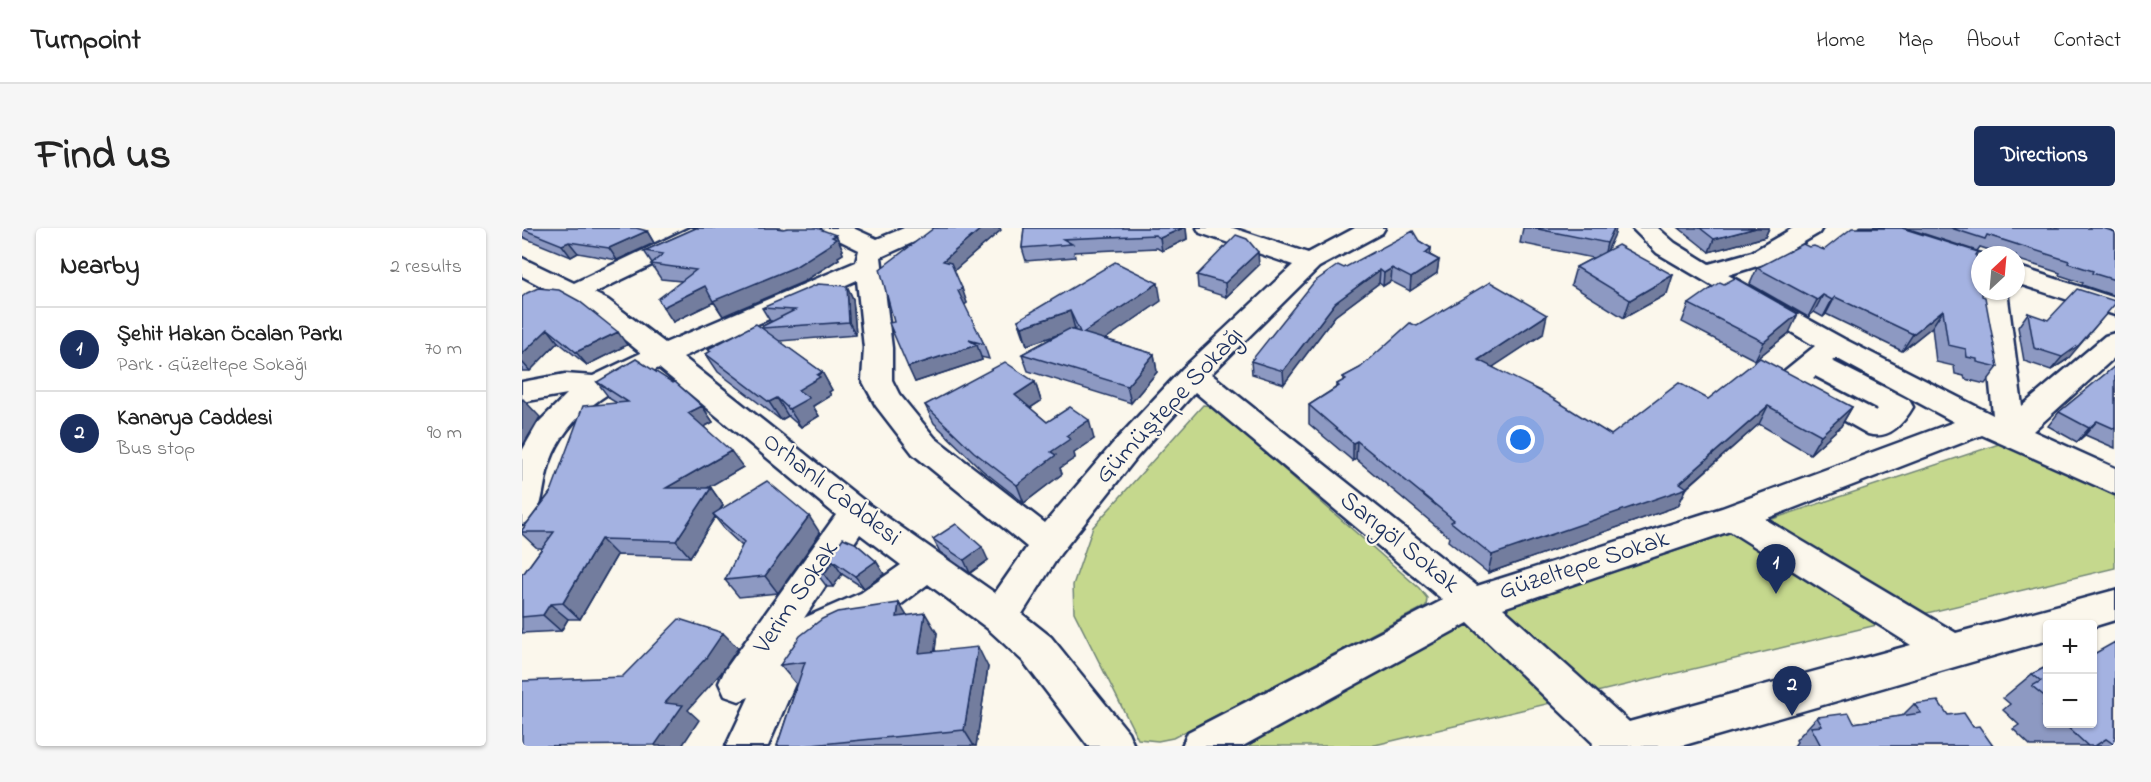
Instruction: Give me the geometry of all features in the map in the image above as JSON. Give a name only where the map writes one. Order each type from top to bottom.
[{"type":"street","points":[[554,292],[709,228]]},
{"type":"street","points":[[834,228],[873,258],[878,348],[877,380],[887,399],[924,446],[1048,544]]},
{"type":"street","points":[[522,511],[525,489],[534,458],[549,429],[576,401],[614,376],[873,258],[925,228]]},
{"type":"street","points":[[1209,228],[1310,262]]},
{"type":"street","name":"Gümüştepe Sokağı","points":[[1000,617],[1048,544],[1126,449],[1193,375],[1310,262],[1373,228]]},
{"type":"street","points":[[1644,228],[1666,248],[1823,354],[1996,428],[2115,483]]},
{"type":"street","points":[[1706,273],[1761,257],[1809,228]]},
{"type":"street","points":[[1873,228],[1971,259]]},
{"type":"street","name":"Orhanlı Caddesi","points":[[522,266],[554,292],[599,306],[856,513],[1000,617],[1037,649],[1113,746]]},
{"type":"street","points":[[2025,277],[2115,307]]},
{"type":"street","points":[[1994,300],[1996,428]]},
{"type":"street","name":"Güzeltepe Sokak","points":[[1203,746],[1472,603],[1734,518],[1996,428],[2112,349]]},
{"type":"street","name":"Sarıgöl Sokak","points":[[1193,375],[1472,603],[1621,745]]},
{"type":"street","points":[[522,392],[565,384],[598,386]]},
{"type":"street","name":"Verim Sokak","points":[[739,683],[856,513]]},
{"type":"street","points":[[1734,518],[1951,650]]},
{"type":"street","points":[[747,746],[782,669],[800,642],[824,626],[874,604],[929,564]]},
{"type":"street","points":[[1621,745],[2115,605]]},
{"type":"green space","points":[[1203,405],[1212,406],[1419,588],[1427,598],[1426,606],[1173,738],[1158,741],[1138,739],[1074,612],[1073,585],[1093,527]]},
{"type":"green space","points":[[2005,442],[2115,496],[2115,568],[1371,746],[1244,746],[1467,620]]},
{"type":"building","points":[[522,228],[636,228],[647,231],[609,248],[569,242],[562,245]]},
{"type":"building","points":[[696,228],[817,228],[836,235],[832,237],[836,239],[795,267],[713,301],[705,286],[663,307],[658,299],[696,270],[651,264],[663,254],[644,251]]},
{"type":"building","points":[[934,228],[982,228],[943,261],[951,263],[962,288],[958,291],[984,344],[969,340],[977,345],[908,367],[889,323],[894,322],[880,269]]},
{"type":"building","points":[[1024,228],[1183,228],[1160,238],[1155,235],[1063,239],[1072,244],[1022,248]]},
{"type":"building","points":[[1533,228],[1614,228],[1607,243]]},
{"type":"building","points":[[1700,228],[1756,228],[1714,239]]},
{"type":"building","points":[[1852,228],[1902,228],[1971,250],[1971,300],[1986,300],[1998,367],[1977,362],[1977,359],[1967,357],[1966,349],[1948,345],[1943,310],[1913,334],[1835,297],[1832,300],[1823,295],[1817,300],[1757,268],[1803,244],[1824,250]]},
{"type":"building","points":[[1951,228],[2103,228],[2115,232],[2115,280],[2025,246],[1987,235],[1985,239]]},
{"type":"building","points":[[1413,231],[1419,241],[1431,248],[1425,253],[1439,260],[1411,278],[1392,268],[1384,273],[1380,270],[1335,303],[1283,371],[1251,361],[1314,282],[1338,265],[1344,268]]},
{"type":"building","points":[[1236,235],[1247,239],[1258,252],[1225,283],[1197,275]]},
{"type":"building","points":[[1618,245],[1673,275],[1630,300],[1576,267]]},
{"type":"building","points":[[1115,262],[1158,283],[1083,333],[1154,354],[1127,386],[1022,354],[1069,329],[1080,332],[1070,311],[1022,327],[1018,320]]},
{"type":"building","points":[[1735,278],[1798,314],[1764,342],[1689,304],[1720,282],[1724,284]]},
{"type":"building","points":[[1490,282],[1547,315],[1478,360],[1544,393],[1611,435],[1679,383],[1708,399],[1760,358],[1852,407],[1821,435],[1768,406],[1680,483],[1687,488],[1492,555],[1451,522],[1454,520],[1357,441],[1353,443],[1309,405],[1339,386],[1337,384],[1346,379],[1343,377],[1360,368],[1410,323],[1417,326]]},
{"type":"building","points":[[818,284],[847,286],[849,322],[761,327],[795,310],[762,308]]},
{"type":"building","points":[[538,288],[559,290],[579,301],[618,332],[576,352],[548,329],[522,354],[522,297]]},
{"type":"building","points":[[2077,289],[2115,301],[2115,304],[2079,345],[2062,357],[2034,348],[2028,313],[2048,320]]},
{"type":"building","points":[[756,324],[822,372],[817,375],[820,377],[798,390],[809,398],[789,409],[777,398],[769,402],[706,354],[711,351],[708,349]]},
{"type":"building","points":[[636,359],[673,383],[675,382],[702,406],[688,413],[731,451],[666,488],[711,488],[676,541],[601,539],[563,603],[550,604],[543,615],[522,617],[522,573],[554,532],[522,532],[522,530],[551,492],[583,406],[628,402],[597,382]]},
{"type":"building","points":[[1005,362],[1035,382],[1015,395],[1047,422],[1070,407],[1089,420],[1066,436],[1070,439],[1051,452],[1056,455],[1017,485],[974,452],[925,405]]},
{"type":"building","points":[[2115,366],[2115,429],[2097,421],[2089,428],[2059,412]]},
{"type":"building","points":[[767,481],[809,516],[765,576],[725,580],[744,542],[713,514]]},
{"type":"building","points":[[956,524],[982,547],[964,560],[933,539]]},
{"type":"building","points":[[843,538],[855,543],[876,561],[855,576],[833,561],[824,574],[818,575]]},
{"type":"building","points":[[899,603],[897,617],[925,613],[919,653],[978,647],[964,730],[801,746],[777,746],[805,662],[780,665],[800,636],[822,619],[837,612]]},
{"type":"building","points":[[679,619],[723,633],[706,658],[665,703],[683,705],[655,745],[522,746],[522,681],[622,677]]},
{"type":"building","points":[[2115,642],[2115,745],[2106,739],[2095,746],[2088,746],[2068,728],[2097,728],[2097,652]]},
{"type":"building","points":[[2043,668],[2043,695],[2032,686],[2041,681],[2032,674]]},
{"type":"building","points":[[1938,701],[1948,715],[1964,713],[1973,727],[1979,726],[1993,746],[1821,746],[1811,727],[1822,726],[1817,717],[1849,713],[1854,723],[1921,713],[1914,704]]},
{"type":"place","name":"Şehit Hakan Öcalan Parkı","points":[[1776,594]]},
{"type":"place","name":"Kanarya Caddesi","points":[[1792,716]]}]
